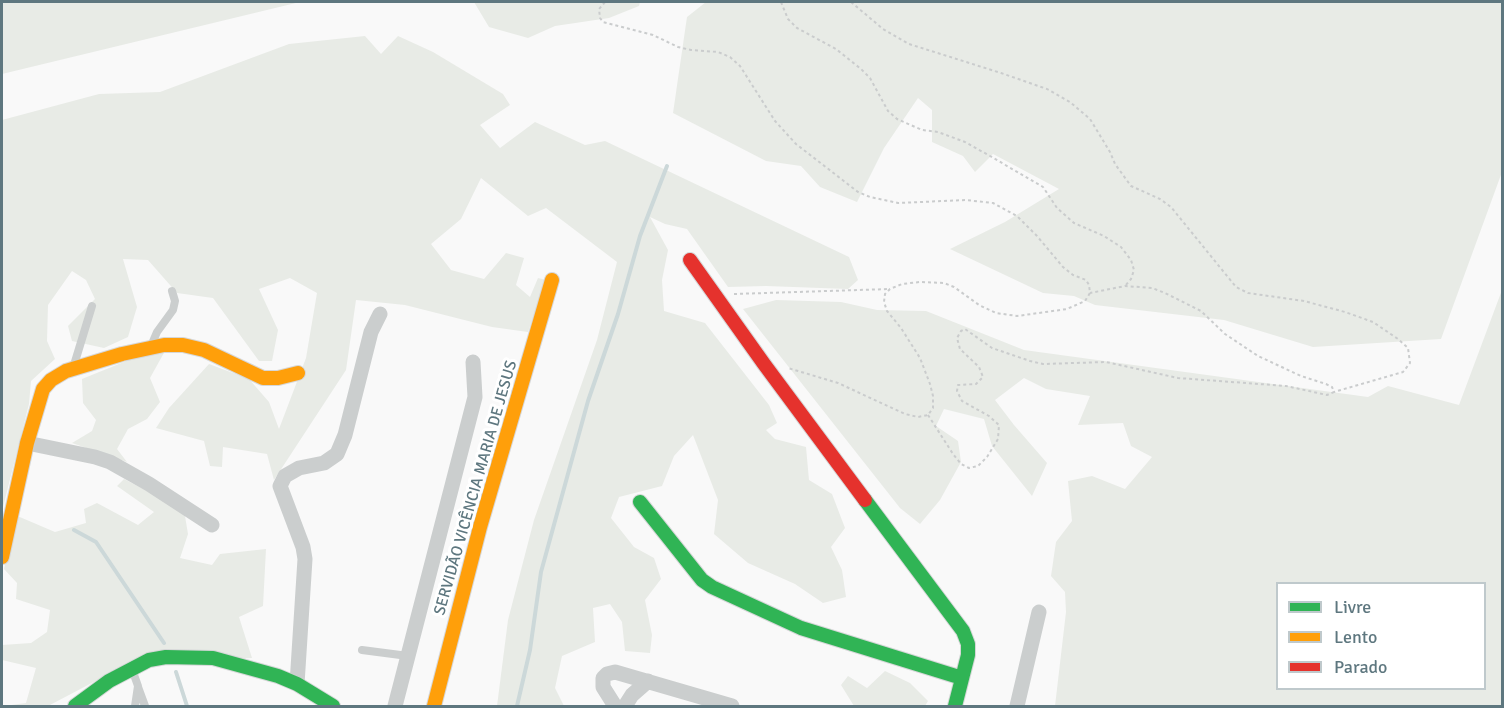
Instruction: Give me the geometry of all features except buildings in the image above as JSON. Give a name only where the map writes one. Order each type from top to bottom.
[{"type":"street","points":[[690,260],[956,618],[968,644],[968,655],[955,706]]},
{"type":"street","name":"SERVIDÃO VICÊNCIA MARIA DE JESUS","points":[[434,706],[480,527],[552,280]]},
{"type":"street","points":[[297,684],[305,559],[303,547],[280,486],[285,476],[299,468],[324,463],[337,454],[345,435],[371,332],[380,314]]},
{"type":"street","points":[[2,557],[27,443],[43,389],[51,380],[74,369],[164,345],[183,345],[204,350],[263,378],[278,378],[298,373]]},
{"type":"street","points":[[395,706],[475,397],[473,362]]},
{"type":"street","points":[[27,443],[110,462],[212,525]]},
{"type":"street","points":[[640,502],[702,580],[712,587],[801,628],[962,678]]},
{"type":"street","points":[[1017,706],[1039,612]]},
{"type":"street","points":[[75,706],[131,668],[149,660],[166,657],[213,658],[278,676],[297,684],[333,706]]},
{"type":"street","points":[[615,706],[603,687],[603,678],[615,672],[732,706]]},
{"type":"street","points":[[625,706],[632,695],[648,681]]},
{"type":"lane","points":[[151,347],[173,310],[175,301],[172,291]]},
{"type":"lane","points":[[74,369],[92,306]]},
{"type":"lane","points":[[362,650],[408,656]]},
{"type":"lane","points":[[131,668],[145,706]]},
{"type":"lane","points":[[135,706],[138,686]]},
{"type":"path","points":[[605,2],[599,9],[603,22],[653,35],[678,47],[718,52],[730,57],[740,66],[775,121],[796,144],[858,192],[870,197],[897,202],[966,200],[993,203],[1028,226],[1063,267],[1073,275],[1086,280],[1090,293]]},
{"type":"path","points":[[781,2],[788,19],[797,28],[836,49],[870,78],[888,111],[897,119],[922,130],[938,132],[964,142],[999,161],[1043,187],[1058,208],[1074,223],[1104,236],[1121,247],[1131,260],[1134,270],[1125,286]]},
{"type":"path","points":[[851,2],[878,25],[909,44],[1047,89],[1070,102],[1090,119],[1115,164],[1131,186],[1160,199],[1171,207],[1236,288],[1248,293],[1304,301],[1373,322],[1408,348],[1410,363],[1403,372],[1327,395],[1286,386],[1178,378],[1106,362],[1043,364],[1030,362],[992,348],[965,329],[957,338],[960,349],[979,368],[983,377],[976,384],[958,385],[957,391],[962,401],[989,416],[999,425],[998,439],[978,466],[969,468],[961,464],[953,454],[928,416]]},
{"type":"path","points":[[714,295],[890,289],[920,282],[944,283],[954,286],[979,305],[996,313],[1017,316],[1067,309],[1085,301],[1090,293],[1125,286],[1152,288],[1185,301],[1201,311],[1240,345],[1258,356],[1301,376],[1326,384],[1332,387],[1334,392]]},
{"type":"path","points":[[890,289],[885,294],[884,302],[887,311],[920,358],[930,384],[933,408],[928,416]]},
{"type":"path","points":[[786,368],[838,383],[905,414],[918,417],[928,416]]},
{"type":"shaded area","points":[[2,2],[300,2],[2,74]]},
{"type":"shaded area","points":[[474,2],[640,2],[639,6],[609,18],[555,26],[528,38],[489,27]]},
{"type":"shaded area","points":[[706,2],[1502,2],[1502,172],[1441,339],[1313,347],[1224,320],[1095,305],[1074,296],[1043,293],[950,249],[1005,222],[1059,189],[993,154],[975,172],[963,156],[932,142],[932,110],[918,98],[884,148],[857,202],[820,187],[801,166],[766,161],[673,113],[687,17]]},
{"type":"shaded area","points":[[365,36],[381,54],[398,36],[433,52],[503,94],[510,105],[480,125],[500,148],[535,122],[585,145],[605,141],[849,257],[858,280],[848,289],[728,287],[687,229],[665,224],[650,217],[668,250],[662,280],[664,311],[705,323],[769,405],[777,423],[766,430],[775,439],[806,447],[809,480],[832,494],[845,528],[831,547],[842,570],[846,597],[823,603],[795,584],[748,563],[714,534],[718,500],[693,435],[674,456],[662,486],[619,497],[611,518],[634,547],[654,558],[661,579],[645,600],[652,635],[650,653],[625,651],[622,622],[610,604],[593,608],[595,642],[562,656],[555,688],[564,706],[497,706],[508,620],[534,520],[597,340],[617,262],[546,208],[528,216],[481,178],[461,219],[431,244],[451,270],[484,279],[506,253],[524,258],[516,285],[530,297],[538,278],[546,280],[528,332],[492,327],[405,305],[356,300],[346,370],[274,480],[267,454],[223,447],[222,467],[210,466],[204,441],[156,428],[169,408],[209,364],[249,379],[269,402],[279,429],[306,358],[317,293],[290,278],[259,289],[278,330],[272,361],[259,361],[213,298],[177,293],[148,260],[123,259],[137,307],[128,337],[104,348],[72,341],[68,326],[95,299],[86,280],[72,271],[48,305],[47,341],[55,359],[31,381],[29,404],[2,511],[2,120],[99,94],[160,92],[289,44]]},
{"type":"shaded area","points":[[1502,290],[1502,706],[1055,706],[1066,612],[1065,592],[1051,576],[1056,542],[1072,521],[1068,481],[1092,476],[1125,489],[1152,457],[1131,446],[1123,423],[1078,425],[1090,396],[1046,389],[1024,378],[995,400],[1047,463],[1032,496],[992,446],[984,419],[944,409],[936,426],[958,441],[961,462],[940,500],[920,524],[900,508],[743,309],[776,300],[841,302],[877,310],[926,311],[1024,350],[1368,397],[1388,386],[1459,405]]},
{"type":"shaded area","points":[[165,351],[150,378],[160,402],[147,419],[128,429],[117,449],[127,462],[72,443],[92,431],[96,420],[83,403],[82,379],[141,355]]},
{"type":"shaded area","points":[[124,479],[184,510],[188,534],[180,558],[212,565],[220,554],[266,549],[263,606],[239,617],[252,658],[128,664],[48,706],[4,706],[26,703],[36,668],[2,660],[2,645],[31,643],[47,632],[50,610],[16,599],[17,583],[4,569],[15,515],[55,532],[86,523],[84,509],[97,503],[138,525],[154,512],[117,486]]},
{"type":"shaded area","points":[[885,671],[910,683],[928,701],[925,706],[854,706],[841,685],[848,676],[867,688]]},
{"type":"waterway","points":[[517,706],[530,650],[541,572],[588,401],[618,314],[640,236],[667,166]]},
{"type":"waterway","points":[[74,530],[96,542],[164,643]]},
{"type":"waterway","points":[[176,672],[187,706]]},
{"type":"traffic: fast","points":[[865,500],[963,631],[968,644],[968,655],[955,706]]},
{"type":"traffic: fast","points":[[640,502],[702,580],[712,587],[801,628],[962,678]]},
{"type":"traffic: fast","points":[[75,706],[109,681],[149,660],[166,657],[213,658],[278,676],[297,684],[333,706]]},
{"type":"traffic: slow","points":[[434,706],[480,527],[552,280]]},
{"type":"traffic: slow","points":[[2,557],[27,443],[43,389],[51,380],[66,371],[122,354],[164,345],[183,345],[204,350],[263,378],[278,378],[298,373]]},
{"type":"traffic: jam","points":[[690,260],[865,500]]}]
